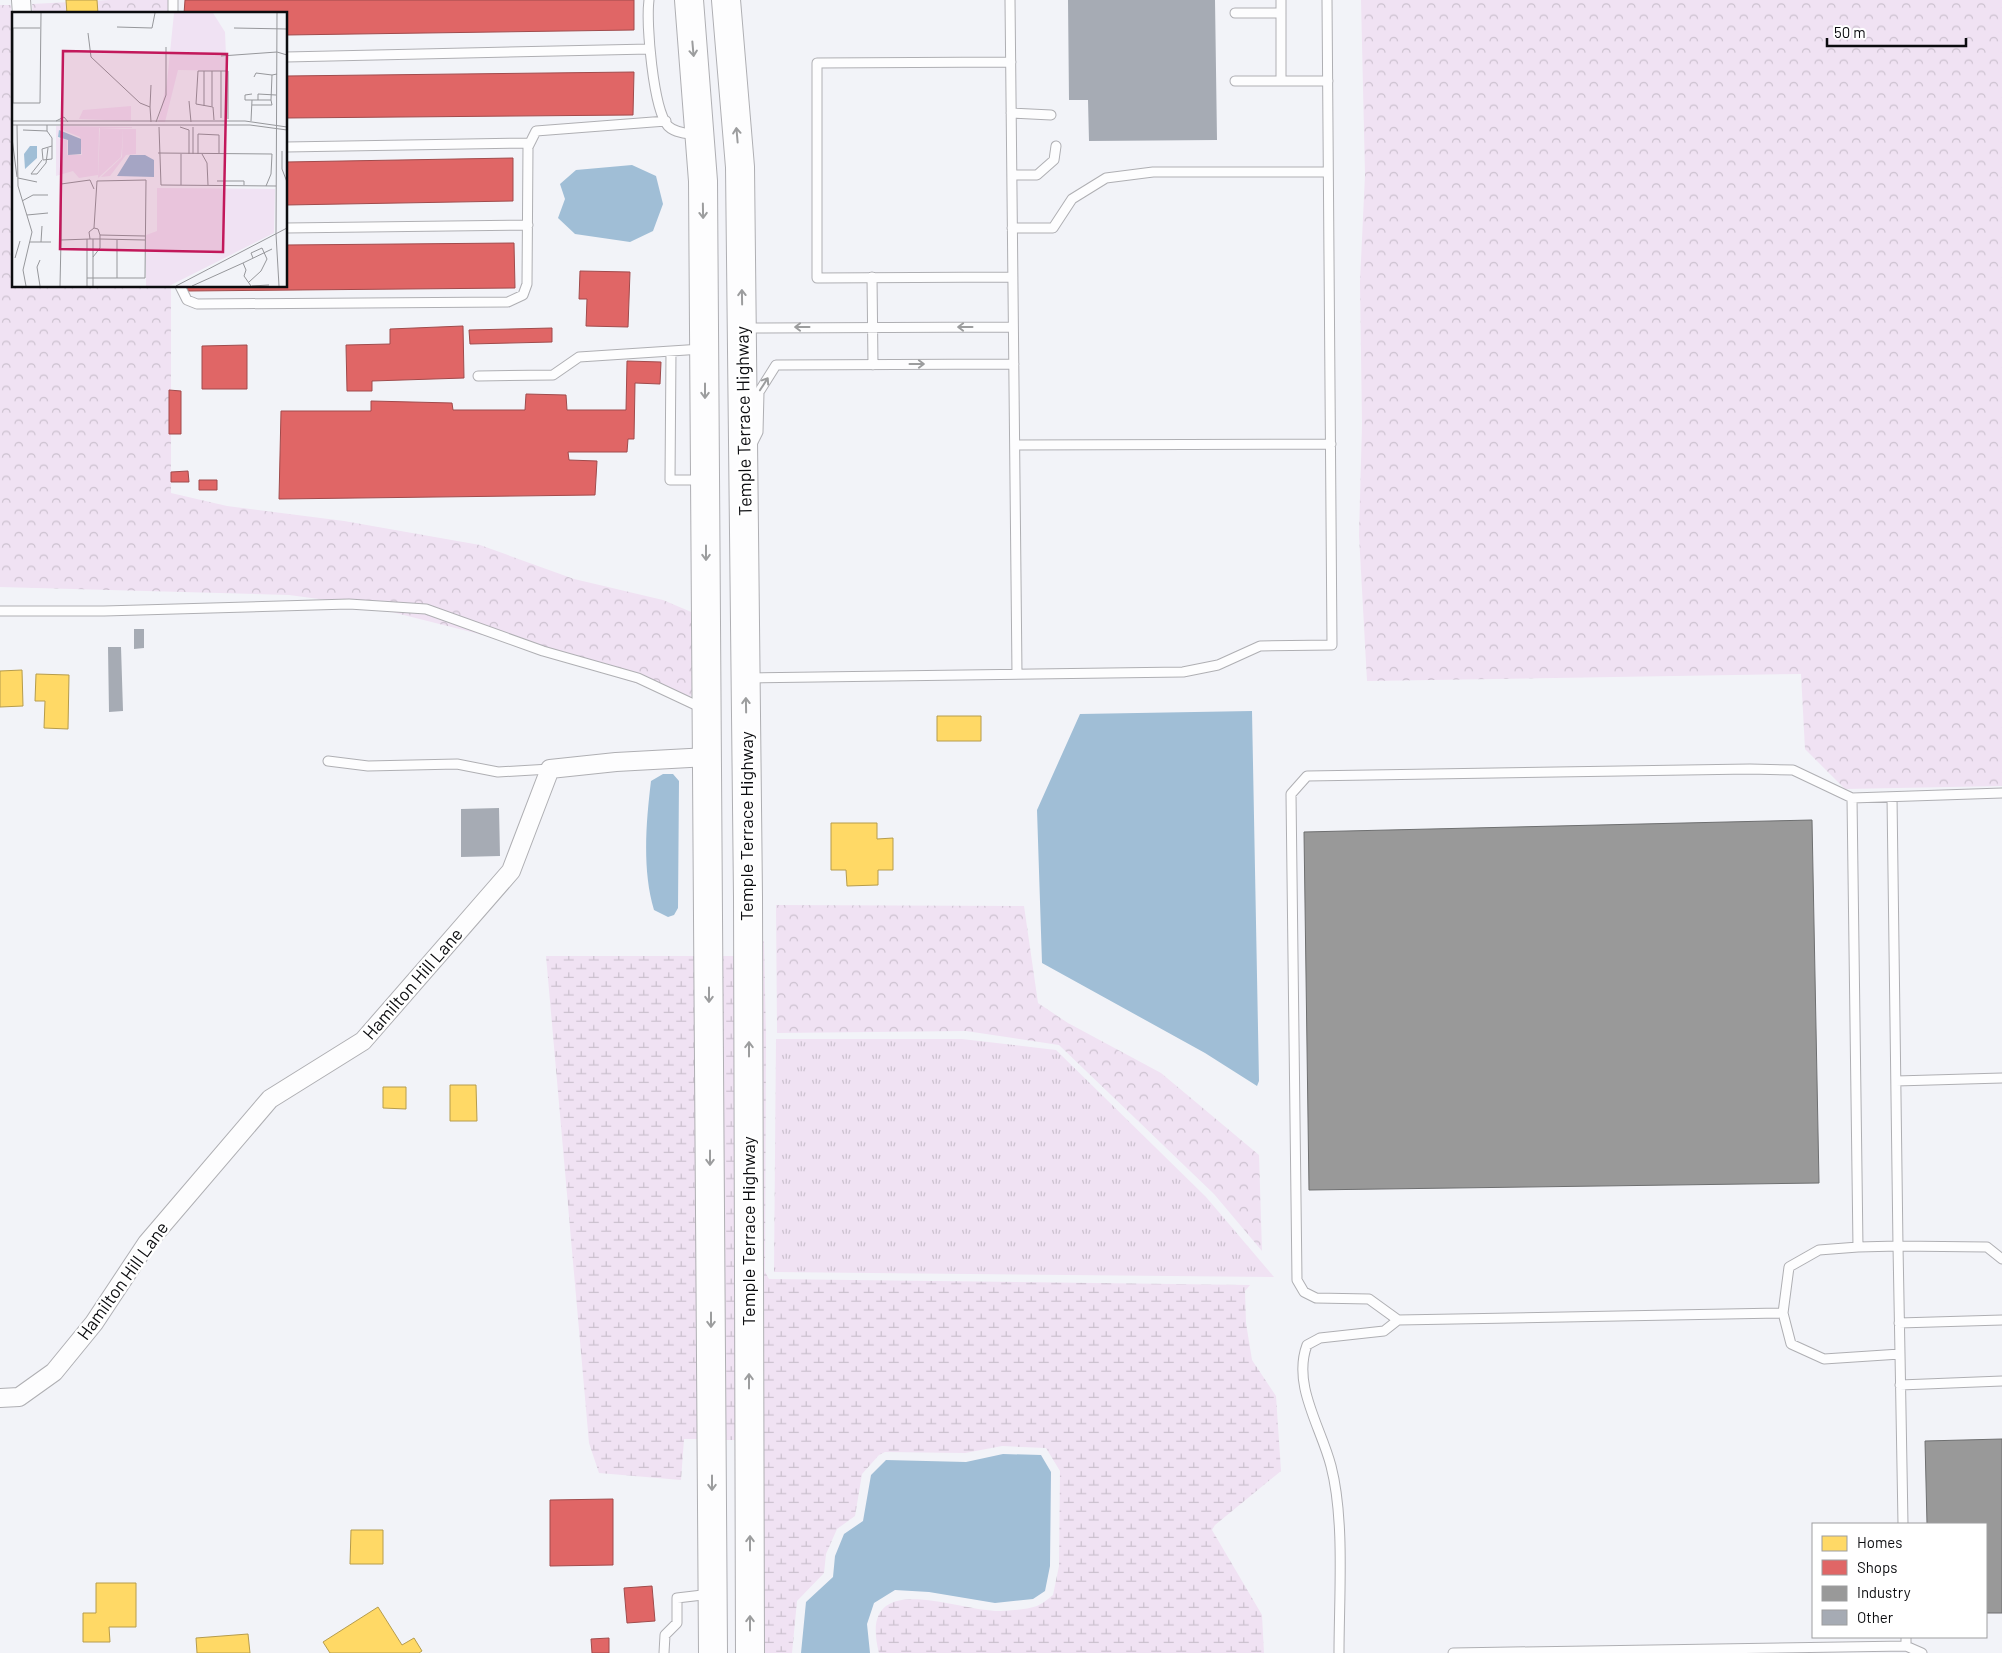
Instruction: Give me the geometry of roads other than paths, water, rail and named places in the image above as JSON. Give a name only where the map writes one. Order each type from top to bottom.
[{"type":"main road","points":[[689,0],[703,180],[714,1653]]},
{"type":"main road","name":"Temple Terrace Highway","points":[[726,0],[740,167],[748,946],[750,1653]]},
{"type":"main road","points":[[709,947],[748,946]]},
{"type":"main road","points":[[713,1594],[750,1592]]},
{"type":"street","points":[[550,769],[616,762],[708,757]]},
{"type":"street","name":"Hamilton Hill Lane","points":[[0,1398],[19,1397],[54,1372],[94,1323],[147,1242],[270,1099],[363,1041],[511,871],[550,769]]},
{"type":"lane","points":[[649,0],[650,49],[659,100],[666,121],[668,126],[680,133],[700,136]]},
{"type":"lane","points":[[1010,0],[1017,674]]},
{"type":"lane","points":[[1281,0],[1282,80]]},
{"type":"lane","points":[[746,678],[1183,672],[1218,665],[1260,646],[1332,645],[1327,0]]},
{"type":"lane","points":[[1235,13],[1281,13]]},
{"type":"lane","points":[[288,57],[650,49]]},
{"type":"lane","points":[[1011,62],[817,63],[817,278],[1013,277]]},
{"type":"lane","points":[[1235,82],[1328,81]]},
{"type":"lane","points":[[1011,113],[1051,115]]},
{"type":"lane","points":[[181,288],[187,300],[197,304],[508,302],[523,295],[527,284],[528,148],[536,131],[666,121]]},
{"type":"lane","points":[[288,147],[530,143]]},
{"type":"lane","points":[[1012,175],[1037,175],[1054,160],[1056,146]]},
{"type":"lane","points":[[1012,228],[1053,228],[1072,199],[1106,178],[1153,172],[1328,172]]},
{"type":"lane","points":[[288,228],[528,225]]},
{"type":"lane","points":[[872,278],[872,365]]},
{"type":"lane","points":[[742,328],[1013,327]]},
{"type":"lane","points":[[478,376],[554,375],[579,357],[705,349]]},
{"type":"lane","points":[[671,351],[670,480],[706,480]]},
{"type":"lane","points":[[744,463],[758,432],[759,392],[776,365],[1014,364]]},
{"type":"lane","points":[[1015,446],[1331,444]]},
{"type":"lane","points":[[0,611],[104,611],[349,604],[426,609],[543,651],[638,678],[707,710]]},
{"type":"lane","points":[[328,761],[368,766],[457,764],[498,772],[550,769]]},
{"type":"lane","points":[[1784,1313],[1398,1320],[1369,1299],[1316,1298],[1304,1292],[1297,1280],[1291,794],[1307,776],[1750,769],[1794,770],[1852,798],[2002,794]]},
{"type":"lane","points":[[1892,797],[1903,1523]]},
{"type":"lane","points":[[1852,798],[1858,1247]]},
{"type":"lane","points":[[1896,1081],[2002,1078]]},
{"type":"lane","points":[[1900,1354],[1824,1359],[1790,1344],[1784,1313],[1789,1267],[1819,1250],[1858,1247],[1986,1247],[2002,1259]]},
{"type":"lane","points":[[1340,1653],[1338,1508],[1331,1466],[1312,1416],[1303,1378],[1302,1357],[1307,1345],[1320,1338],[1384,1331],[1398,1320]]},
{"type":"lane","points":[[1899,1323],[2002,1320]]},
{"type":"lane","points":[[1900,1385],[2002,1381]]},
{"type":"lane","points":[[664,1653],[665,1635],[677,1623],[677,1598],[713,1594]]},
{"type":"lane","points":[[1453,1653],[1906,1642],[1922,1653]]},
{"type":"water","points":[[632,165],[656,176],[663,204],[653,231],[630,242],[575,234],[558,218],[565,199],[560,184],[576,170]]},
{"type":"water","points":[[1252,711],[1259,1081],[1257,1086],[1205,1053],[1042,963],[1037,810],[1080,714]]},
{"type":"water","points":[[663,774],[673,774],[679,781],[678,908],[674,915],[668,917],[654,910],[646,862],[651,781]]},
{"type":"water","points":[[1003,1454],[1041,1455],[1051,1472],[1050,1566],[1045,1591],[1033,1599],[995,1603],[929,1592],[895,1590],[874,1603],[867,1624],[870,1653],[801,1653],[806,1602],[833,1577],[835,1556],[844,1534],[863,1521],[871,1475],[886,1460],[966,1462]]}]
